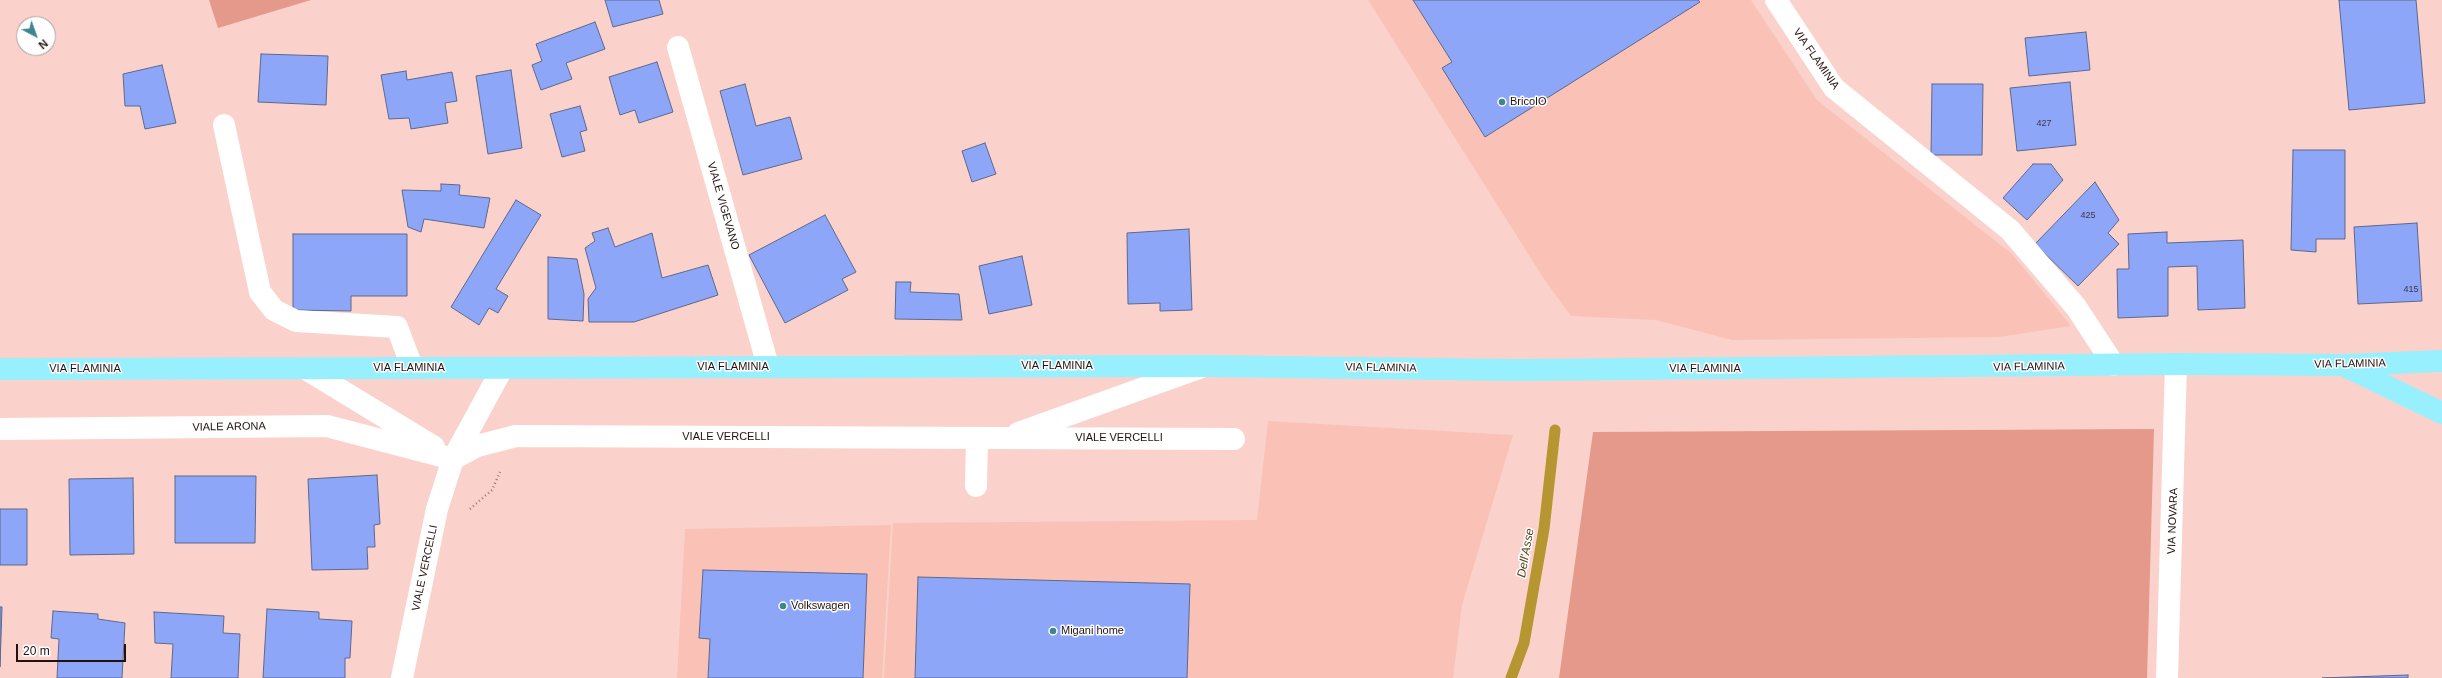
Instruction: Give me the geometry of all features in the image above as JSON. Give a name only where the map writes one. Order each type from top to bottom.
[{"type":"main road","name":"VIA FLAMINIA","points":[[0,369],[306,369],[412,367],[502,369],[768,366],[1206,366],[1525,370],[2176,364],[2344,365],[2442,361]]},
{"type":"main road","points":[[2344,365],[2442,413]]},
{"type":"street","name":"VIA FLAMINIA","points":[[1776,0],[1834,88],[2010,230],[2076,307],[2114,365]]},
{"type":"street","name":"VIALE VIGEVANO","points":[[678,46],[768,366]]},
{"type":"street","points":[[224,125],[260,292],[274,310],[296,321],[397,327],[412,367]]},
{"type":"street","name":"VIA NOVARA","points":[[2167,678],[2176,364]]},
{"type":"street","name":"VIALE VERCELLI","points":[[1004,438],[1206,366]]},
{"type":"street","points":[[306,369],[454,460]]},
{"type":"street","name":"VIALE VERCELLI","points":[[402,678],[437,509],[454,460],[502,369]]},
{"type":"street","name":"VIALE ARONA","points":[[0,429],[327,426],[454,460]]},
{"type":"street","name":"VIALE VERCELLI","points":[[454,460],[477,446],[516,436],[1234,439]]},
{"type":"street","points":[[976,486],[977,438]]},
{"type":"path","points":[[467,512],[492,490],[516,436]]},
{"type":"shaded area","points":[[209,0],[311,0],[218,28]]},
{"type":"shaded area","points":[[1368,0],[1751,0],[1817,100],[2012,254],[2071,326],[1999,337],[1732,340],[1656,320],[1571,316],[1544,279]]},
{"type":"shaded area","points":[[1268,421],[1513,435],[1462,605],[1453,678],[884,678],[893,523],[1257,520]]},
{"type":"shaded area","points":[[2154,429],[2147,678],[1559,678],[1593,432]]},
{"type":"shaded area","points":[[891,525],[882,678],[677,678],[685,529]]},
{"type":"building","points":[[605,0],[659,0],[663,14],[613,27]]},
{"type":"building","name":"BricoIO","points":[[1413,0],[1698,0],[1700,2],[1485,137],[1442,68],[1452,62]]},
{"type":"building","points":[[2339,0],[2416,0],[2425,103],[2349,110]]},
{"type":"building","points":[[595,22],[605,49],[566,63],[572,79],[541,90],[532,65],[542,61],[536,44]]},
{"type":"building","points":[[2086,32],[2090,70],[2029,76],[2025,38]]},
{"type":"building","points":[[261,54],[328,56],[326,105],[258,102]]},
{"type":"building","points":[[657,62],[673,112],[639,123],[635,110],[620,115],[609,77]]},
{"type":"building","points":[[162,65],[176,123],[145,129],[140,106],[125,106],[123,74]]},
{"type":"building","points":[[511,70],[522,148],[488,154],[476,76]]},
{"type":"building","points":[[406,71],[407,80],[452,72],[457,101],[445,103],[448,123],[411,129],[409,118],[389,119],[381,75]]},
{"type":"building","points":[[2070,82],[2076,145],[2017,151],[2010,88]]},
{"type":"building","points":[[745,84],[756,126],[790,117],[802,159],[743,175],[720,91]]},
{"type":"building","points":[[1932,84],[1983,84],[1982,155],[1931,155]]},
{"type":"building","points":[[580,106],[587,130],[580,132],[585,151],[562,157],[550,114]]},
{"type":"building","points":[[985,143],[996,174],[972,182],[962,151]]},
{"type":"building","points":[[2293,150],[2345,150],[2345,239],[2316,239],[2316,252],[2291,250]]},
{"type":"building","points":[[2033,164],[2051,164],[2063,180],[2027,220],[2003,198]]},
{"type":"building","points":[[2095,182],[2119,220],[2108,233],[2119,244],[2078,286],[2035,244]]},
{"type":"building","points":[[441,184],[460,185],[459,195],[490,198],[484,228],[424,219],[421,232],[408,227],[402,190],[441,191]]},
{"type":"building","points":[[516,200],[541,215],[496,289],[508,296],[498,313],[489,308],[479,325],[451,307]]},
{"type":"building","points":[[825,215],[856,272],[842,279],[848,290],[785,323],[749,255]]},
{"type":"building","points":[[2417,223],[2422,301],[2358,304],[2354,227]]},
{"type":"building","points":[[608,228],[615,247],[652,233],[662,278],[708,265],[718,295],[634,322],[589,322],[588,299],[596,288],[585,248],[595,241],[592,233]]},
{"type":"building","points":[[1189,229],[1192,310],[1160,311],[1160,303],[1128,304],[1127,233]]},
{"type":"building","points":[[2167,232],[2167,243],[2243,240],[2245,308],[2198,310],[2197,266],[2168,267],[2168,316],[2118,318],[2117,269],[2129,269],[2128,234]]},
{"type":"building","points":[[293,234],[407,234],[407,296],[351,296],[351,311],[293,310]]},
{"type":"building","points":[[1022,256],[1032,305],[989,314],[979,266]]},
{"type":"building","points":[[548,257],[577,259],[584,294],[583,321],[548,319]]},
{"type":"building","points":[[896,282],[911,282],[910,292],[959,294],[962,320],[895,319]]},
{"type":"building","points":[[377,475],[380,524],[374,525],[375,547],[367,547],[368,569],[312,570],[308,479]]},
{"type":"building","points":[[175,476],[256,476],[255,543],[175,543]]},
{"type":"building","points":[[133,478],[134,554],[70,555],[69,479]]},
{"type":"building","points":[[0,509],[27,509],[27,565],[0,565]]},
{"type":"building","name":"Volkswagen","points":[[703,570],[867,574],[863,678],[708,678],[710,639],[699,638]]},
{"type":"building","name":"Migani home","points":[[918,577],[1190,584],[1187,678],[915,678]]},
{"type":"building","points":[[0,607],[2,607],[0,667]]},
{"type":"building","points":[[267,609],[319,612],[319,619],[352,621],[350,658],[345,658],[345,678],[263,678]]},
{"type":"building","points":[[53,611],[98,614],[98,619],[125,623],[122,678],[57,678],[59,639],[51,638]]},
{"type":"building","points":[[154,612],[224,616],[223,633],[240,634],[238,678],[171,678],[173,644],[155,643]]},
{"type":"building","points":[[2408,675],[2408,678],[2322,678]]},
{"type":"waterway","name":"Dell'Asse","points":[[1511,678],[1524,643],[1544,529],[1555,430]]},
{"type":"place","name":"BricoIO","points":[[1502,102]]},
{"type":"place","name":"Volkswagen","points":[[783,606]]},
{"type":"place","name":"Migani home","points":[[1053,631]]}]
